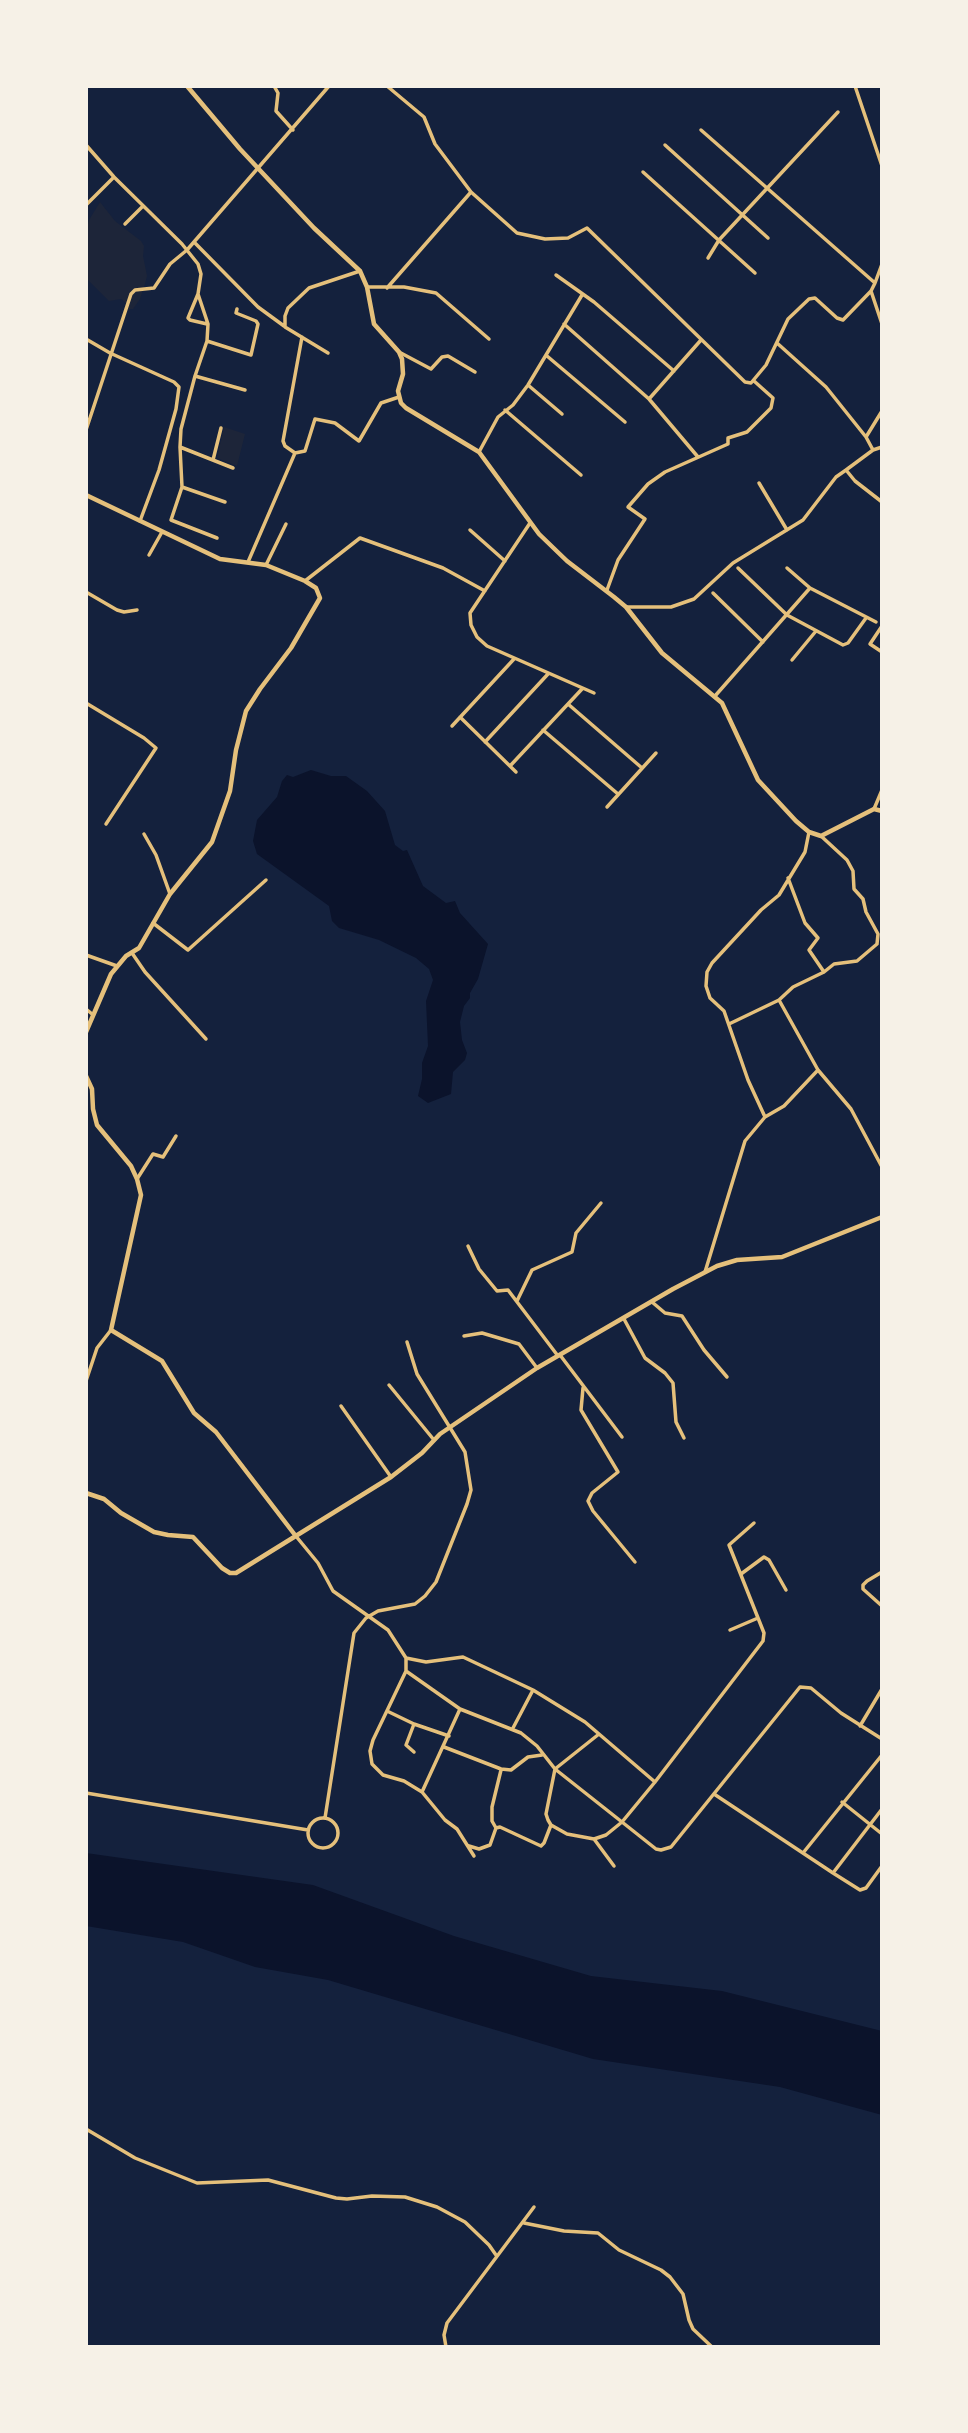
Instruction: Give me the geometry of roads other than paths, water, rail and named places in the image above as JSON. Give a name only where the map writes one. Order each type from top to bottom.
[{"type":"street","points":[[187,86],[225,134],[314,228],[360,271],[367,287],[369,309],[374,324],[399,352],[431,369],[442,357],[448,356],[475,372]]},
{"type":"street","points":[[274,86],[278,93],[276,111],[293,130]]},
{"type":"street","points":[[86,430],[110,353],[133,292],[152,290],[170,264],[194,243],[329,86]]},
{"type":"street","points":[[387,86],[424,117],[435,144],[471,192],[517,233],[545,239],[568,238],[587,228],[745,382],[754,381],[766,365],[788,318],[809,299],[815,298],[837,318],[844,320],[871,292],[882,264]]},
{"type":"street","points":[[855,86],[881,155],[882,166]]},
{"type":"street","points":[[708,258],[719,240],[838,112]]},
{"type":"street","points":[[701,130],[875,282]]},
{"type":"street","points":[[86,145],[88,151],[198,264],[201,274],[198,294],[188,318],[208,324]]},
{"type":"street","points":[[665,145],[768,238]]},
{"type":"street","points":[[643,172],[755,273]]},
{"type":"street","points":[[86,205],[114,177]]},
{"type":"street","points":[[387,288],[471,192]]},
{"type":"street","points":[[125,224],[143,206]]},
{"type":"street","points":[[194,243],[257,307],[328,353]]},
{"type":"street","points":[[285,327],[288,308],[309,288],[360,271]]},
{"type":"street","points":[[556,275],[594,302],[674,371]]},
{"type":"street","points":[[367,287],[404,287],[436,293],[489,339]]},
{"type":"street","points":[[871,292],[882,324]]},
{"type":"street","points":[[198,294],[208,324],[206,341],[185,411],[180,447],[182,487],[171,520],[217,538]]},
{"type":"street","points":[[479,452],[495,421],[513,405],[528,385],[582,295]]},
{"type":"street","points":[[206,341],[251,355],[258,324],[236,313],[237,309]]},
{"type":"street","points":[[564,324],[649,399],[698,457]]},
{"type":"street","points":[[302,337],[283,441],[285,446],[295,453],[305,451],[315,419],[335,423],[359,441],[381,403],[399,397]]},
{"type":"street","points":[[86,339],[174,382],[178,387],[176,409],[159,470],[140,521]]},
{"type":"street","points":[[649,399],[702,340]]},
{"type":"street","points":[[777,343],[817,377],[866,437],[873,450]]},
{"type":"street","points":[[399,352],[403,367],[398,391],[406,408],[479,452],[530,523],[567,561],[626,607],[662,653],[715,696],[728,712],[758,780],[809,832],[821,836],[847,860],[853,871],[854,889],[863,900],[878,934],[877,944],[857,961],[834,964],[793,987],[779,1000],[729,1024]]},
{"type":"street","points":[[547,356],[625,422]]},
{"type":"street","points":[[195,376],[246,390]]},
{"type":"street","points":[[607,590],[618,559],[645,519],[628,507],[649,484],[665,472],[727,444],[728,438],[747,432],[771,408],[773,398],[754,381]]},
{"type":"street","points":[[528,385],[562,414]]},
{"type":"street","points":[[505,410],[581,475]]},
{"type":"street","points":[[866,437],[882,411]]},
{"type":"street","points":[[213,460],[221,428]]},
{"type":"street","points":[[180,447],[233,468]]},
{"type":"street","points":[[626,607],[671,607],[686,603],[708,588],[733,563],[803,520],[832,482],[873,450],[882,447]]},
{"type":"street","points":[[248,562],[295,453]]},
{"type":"street","points":[[846,470],[855,481],[882,502]]},
{"type":"street","points":[[759,483],[787,530]]},
{"type":"street","points":[[182,487],[225,502]]},
{"type":"street","points":[[86,495],[220,559],[266,565],[313,584],[319,593],[319,603],[291,648],[252,701],[242,723],[230,791],[217,829],[205,851],[170,894],[139,948],[117,965],[92,1014],[86,1032]]},
{"type":"street","points":[[530,523],[470,613],[471,625],[477,637],[487,646],[594,694]]},
{"type":"street","points":[[266,565],[286,524]]},
{"type":"street","points":[[149,555],[163,530]]},
{"type":"street","points":[[470,530],[505,561]]},
{"type":"street","points":[[305,581],[360,538],[443,568],[485,591]]},
{"type":"street","points":[[738,568],[787,615],[843,645],[847,644],[866,618]]},
{"type":"street","points":[[787,568],[810,588],[876,622]]},
{"type":"street","points":[[715,696],[810,588]]},
{"type":"street","points":[[86,592],[117,610],[137,610]]},
{"type":"street","points":[[713,593],[763,642]]},
{"type":"street","points":[[882,626],[870,644],[882,652]]},
{"type":"street","points":[[792,660],[816,631]]},
{"type":"street","points":[[452,726],[514,659]]},
{"type":"street","points":[[485,741],[548,674]]},
{"type":"street","points":[[510,766],[582,689]]},
{"type":"street","points":[[86,703],[156,747],[106,824]]},
{"type":"street","points":[[568,704],[642,768]]},
{"type":"street","points":[[460,717],[516,772]]},
{"type":"street","points":[[543,730],[618,794]]},
{"type":"street","points":[[607,807],[656,753]]},
{"type":"street","points":[[821,836],[874,808],[882,790]]},
{"type":"street","points":[[874,808],[882,811]]},
{"type":"street","points":[[765,1117],[748,1080],[724,1011],[710,998],[706,986],[707,972],[712,962],[753,918],[779,895],[805,852],[809,832]]},
{"type":"street","points":[[144,834],[156,855],[170,894]]},
{"type":"street","points":[[788,878],[805,923],[818,938],[809,950],[824,972]]},
{"type":"street","points":[[153,923],[188,950],[266,880]]},
{"type":"street","points":[[132,953],[145,972],[206,1039]]},
{"type":"street","points":[[86,955],[117,965]]},
{"type":"street","points":[[779,1000],[818,1070],[851,1109],[882,1167]]},
{"type":"street","points":[[86,1009],[92,1014]]},
{"type":"street","points":[[705,1272],[745,1141],[765,1117],[784,1106],[818,1070]]},
{"type":"street","points":[[86,1076],[92,1089],[97,1125],[131,1166],[137,1180],[139,1202],[111,1330],[97,1348],[86,1381]]},
{"type":"street","points":[[137,1180],[153,1154],[163,1157],[176,1136]]},
{"type":"street","points":[[517,1301],[532,1270],[572,1252],[576,1233],[601,1203]]},
{"type":"street","points":[[86,1493],[104,1499],[121,1513],[154,1532],[193,1537],[229,1573],[241,1570],[391,1477],[440,1434],[537,1368],[705,1272],[737,1260],[782,1257],[882,1217]]},
{"type":"street","points":[[468,1245],[475,1263],[497,1291],[508,1290],[622,1437]]},
{"type":"street","points":[[652,1302],[665,1313],[682,1316],[704,1350],[727,1377]]},
{"type":"street","points":[[624,1319],[645,1358],[665,1373],[673,1383],[674,1413],[684,1438]]},
{"type":"street","points":[[111,1330],[162,1361],[194,1413],[216,1432],[318,1563],[333,1591],[388,1630],[406,1658],[406,1671],[373,1740],[370,1751],[372,1765],[383,1775],[404,1781],[422,1792],[445,1820],[457,1829],[474,1856]]},
{"type":"street","points":[[464,1336],[482,1334],[519,1344],[537,1368]]},
{"type":"street","points":[[326,1818],[354,1633],[366,1618],[378,1611],[415,1604],[425,1597],[436,1582],[471,1490],[465,1452],[417,1374],[407,1342]]},
{"type":"street","points":[[389,1385],[434,1440]]},
{"type":"street","points":[[583,1388],[581,1410],[618,1472],[592,1493],[588,1501],[593,1511],[635,1562]]},
{"type":"street","points":[[341,1406],[391,1477]]},
{"type":"street","points":[[599,1734],[555,1769],[546,1814],[551,1825],[567,1834],[594,1839],[612,1831],[622,1822],[763,1642],[764,1633],[729,1545],[754,1522]]},
{"type":"street","points":[[741,1574],[764,1557],[769,1560],[786,1590]]},
{"type":"street","points":[[882,1573],[863,1585],[866,1592],[882,1605]]},
{"type":"street","points":[[730,1630],[758,1618]]},
{"type":"street","points":[[406,1658],[426,1662],[463,1657],[533,1690],[579,1718],[655,1782]]},
{"type":"street","points":[[406,1671],[460,1709],[513,1729],[528,1738],[555,1769],[656,1849],[667,1849],[800,1687],[805,1685],[811,1688],[841,1713],[882,1739]]},
{"type":"street","points":[[860,1726],[882,1689]]},
{"type":"street","points":[[513,1729],[533,1690]]},
{"type":"street","points":[[422,1792],[460,1709]]},
{"type":"street","points":[[387,1711],[449,1736]]},
{"type":"street","points":[[414,1724],[406,1745],[414,1752]]},
{"type":"street","points":[[444,1747],[501,1769],[512,1770],[528,1757],[542,1755]]},
{"type":"street","points":[[803,1853],[882,1755]]},
{"type":"street","points":[[501,1769],[492,1807],[492,1821],[496,1828],[541,1846],[551,1825]]},
{"type":"street","points":[[86,1793],[308,1830]]},
{"type":"street","points":[[714,1794],[860,1890],[866,1888],[882,1866]]},
{"type":"street","points":[[842,1802],[882,1834]]},
{"type":"street","points":[[833,1874],[882,1809]]},
{"type":"street","points":[[326,1818],[333,1821],[338,1836],[335,1843],[328,1848],[320,1848],[313,1845],[308,1838],[308,1830],[314,1821],[326,1818]]},
{"type":"street","points":[[469,1846],[479,1849],[490,1845],[496,1828]]},
{"type":"street","points":[[594,1839],[614,1866]]},
{"type":"street","points":[[86,2129],[135,2158],[197,2183],[268,2180],[329,2197],[405,2197],[437,2207],[465,2222],[496,2255]]},
{"type":"street","points":[[446,2347],[444,2335],[447,2323],[534,2207]]},
{"type":"street","points":[[524,2223],[555,2230],[598,2233],[619,2250],[661,2270],[683,2294],[693,2329],[712,2347]]}]
